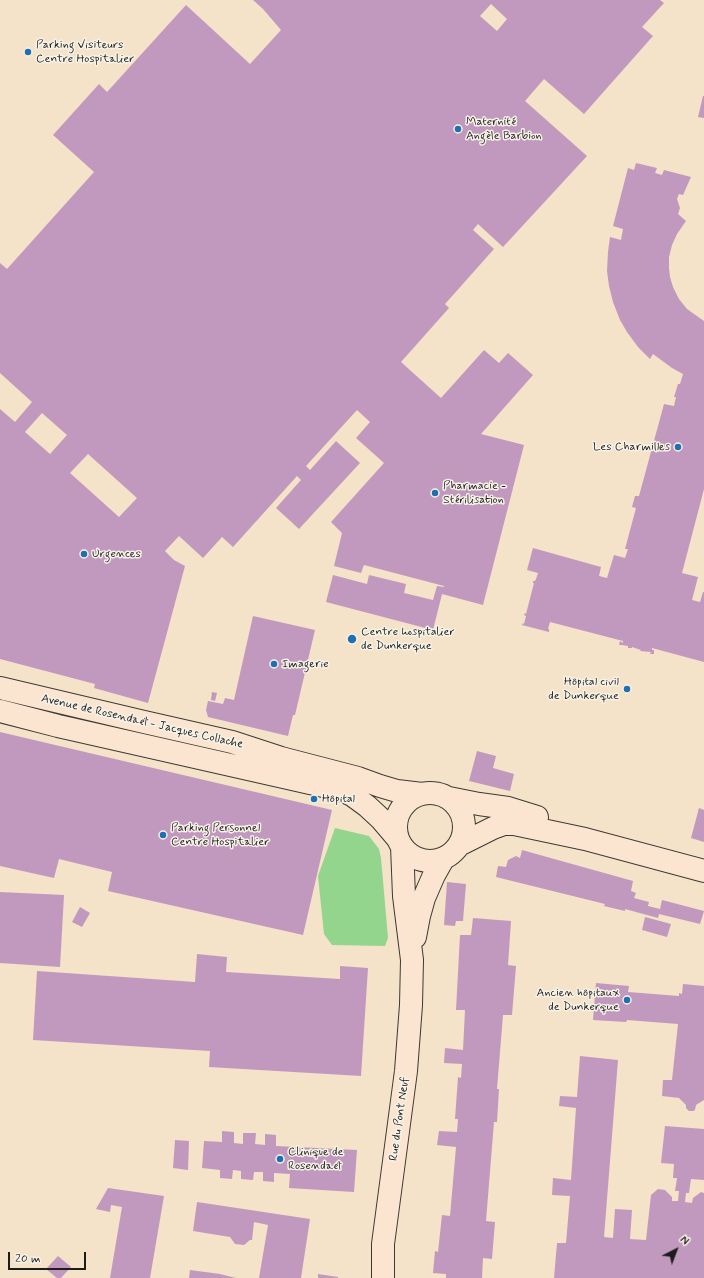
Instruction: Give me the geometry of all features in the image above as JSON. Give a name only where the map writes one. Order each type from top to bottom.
[{"type":"street","name":"Avenue de Rosendaël - Jacques Collache","points":[[0,688],[232,742],[281,758],[397,791],[422,794]]},
{"type":"street","name":"Avenue de Rosendaël - Jacques Collache","points":[[0,711],[58,726],[341,790],[352,795],[367,806],[400,843]]},
{"type":"street","points":[[448,798],[455,803],[463,817],[464,833],[459,845],[452,853],[443,859],[435,861],[420,860],[410,855],[400,843],[396,829],[400,811],[416,796],[429,793],[438,794],[448,798],[517,810],[585,839]]},
{"type":"street","points":[[459,845],[493,828],[509,824],[585,839],[704,871]]},
{"type":"street","name":"Rue du Pont Neuf","points":[[400,843],[404,896],[412,960]]},
{"type":"street","name":"Rue du Pont Neuf","points":[[383,1278],[383,1244],[406,1071],[410,1020],[412,960],[418,920],[422,906],[434,875],[443,859]]},
{"type":"green space","points":[[335,828],[369,836],[379,849],[388,938],[385,946],[332,945],[324,934],[318,876]]},
{"type":"building","points":[[253,0],[660,0],[664,3],[642,27],[653,36],[584,114],[544,79],[525,101],[587,156],[503,247],[478,224],[473,230],[494,249],[445,304],[449,308],[401,362],[441,398],[484,350],[499,363],[508,353],[533,375],[481,434],[524,445],[483,605],[442,594],[433,630],[326,602],[333,575],[367,584],[369,575],[406,584],[404,593],[433,600],[437,586],[444,587],[364,565],[361,573],[334,566],[342,533],[331,522],[384,463],[356,438],[370,422],[357,410],[306,466],[310,470],[336,441],[360,463],[299,529],[276,508],[301,480],[297,476],[233,547],[222,537],[203,558],[179,536],[165,551],[174,560],[185,566],[148,703],[94,688],[95,684],[0,659],[0,409],[15,422],[32,402],[0,373],[0,263],[7,269],[94,172],[53,135],[99,84],[107,92],[186,5],[250,64],[281,30]],"holes":[[[491,4],[507,19],[497,31],[480,16]],[[42,413],[67,435],[50,454],[25,432]],[[88,454],[137,498],[119,517],[70,473]]]},
{"type":"building","points":[[704,96],[704,118],[698,117]]},
{"type":"building","name":"Les Charmilles","points":[[636,163],[657,168],[655,173],[662,175],[664,170],[691,177],[683,195],[679,194],[677,199],[680,208],[678,214],[686,221],[677,234],[672,245],[669,257],[669,268],[673,287],[679,299],[687,309],[704,321],[704,489],[682,573],[698,577],[692,600],[700,602],[704,592],[704,662],[652,648],[652,650],[654,650],[654,654],[650,654],[651,652],[640,651],[641,650],[632,647],[628,648],[628,646],[619,645],[620,641],[623,643],[623,641],[550,622],[548,629],[549,632],[522,625],[523,623],[524,624],[526,616],[524,615],[525,613],[526,614],[534,583],[533,581],[535,581],[538,573],[527,570],[533,548],[601,567],[599,576],[607,578],[614,555],[625,558],[628,549],[625,549],[636,508],[632,507],[635,496],[639,496],[664,404],[674,406],[676,397],[674,397],[683,374],[653,354],[650,359],[638,347],[620,320],[609,286],[607,271],[610,237],[621,240],[623,229],[613,226],[628,168],[634,170]]},
{"type":"building","name":"Imagerie","points":[[253,616],[315,630],[295,715],[293,715],[288,736],[208,717],[206,710],[208,701],[223,704],[225,698],[234,700]]},
{"type":"building","points":[[212,692],[217,693],[215,701],[211,700]]},
{"type":"building","name":"Parking Personnel Centre Hospitalier","points":[[0,732],[332,810],[303,935],[108,891],[112,872],[59,859],[54,878],[0,866]]},
{"type":"building","points":[[477,751],[496,756],[493,768],[514,774],[510,791],[469,781]]},
{"type":"building","points":[[699,808],[704,810],[704,842],[691,838]]},
{"type":"building","points":[[522,850],[633,881],[631,891],[636,893],[634,898],[649,902],[648,906],[660,909],[662,900],[704,911],[700,924],[659,914],[658,918],[625,909],[625,911],[604,906],[605,904],[496,877],[498,866],[506,867],[508,860],[516,856],[520,858]]},
{"type":"building","points":[[447,882],[466,884],[463,921],[456,921],[455,926],[444,925]]},
{"type":"building","points":[[0,892],[64,895],[60,967],[0,963]]},
{"type":"building","points":[[80,907],[90,913],[82,927],[72,922]]},
{"type":"building","points":[[645,917],[671,924],[667,937],[642,930]]},
{"type":"building","points":[[473,918],[511,921],[508,965],[516,966],[512,1015],[503,1015],[497,1089],[499,1089],[497,1122],[494,1122],[486,1221],[495,1222],[492,1259],[483,1258],[482,1278],[446,1278],[446,1274],[433,1273],[435,1251],[438,1252],[442,1215],[450,1216],[456,1147],[437,1145],[439,1131],[457,1132],[458,1119],[455,1119],[458,1077],[461,1078],[462,1064],[444,1063],[445,1048],[463,1050],[465,1010],[456,1010],[460,935],[471,935]]},
{"type":"building","points":[[197,954],[227,957],[226,972],[340,979],[340,966],[368,968],[361,1076],[209,1067],[210,1051],[33,1040],[37,971],[195,982]]},
{"type":"building","points":[[596,983],[629,986],[628,992],[679,996],[679,993],[682,994],[683,984],[704,986],[704,1100],[696,1105],[695,1110],[689,1111],[686,1108],[686,1105],[679,1098],[662,1096],[663,1080],[672,1080],[678,1024],[627,1020],[626,1022],[593,1020]]},
{"type":"building","points":[[580,1056],[618,1060],[604,1237],[613,1238],[615,1209],[632,1210],[630,1239],[646,1240],[651,1195],[658,1189],[665,1190],[672,1197],[672,1201],[678,1201],[679,1191],[675,1191],[677,1178],[673,1178],[674,1164],[661,1163],[665,1126],[704,1129],[704,1180],[691,1179],[689,1193],[686,1193],[685,1202],[692,1203],[693,1198],[701,1192],[704,1193],[704,1278],[554,1278],[557,1243],[566,1243],[570,1196],[552,1195],[553,1178],[571,1180],[576,1108],[559,1106],[560,1096],[577,1097]]},
{"type":"building","name":"Clinique de Rosendaël","points":[[222,1131],[234,1132],[234,1143],[243,1144],[243,1133],[256,1133],[255,1144],[265,1145],[265,1134],[276,1135],[276,1146],[357,1150],[354,1192],[289,1188],[290,1174],[274,1173],[274,1182],[263,1181],[263,1172],[254,1172],[253,1180],[241,1179],[241,1171],[233,1170],[232,1179],[220,1178],[220,1170],[202,1168],[204,1141],[222,1142]]},
{"type":"building","points":[[175,1140],[189,1141],[188,1170],[173,1168]]},
{"type":"building","points":[[108,1188],[164,1196],[150,1278],[110,1278],[122,1207],[111,1205],[110,1212],[96,1209]]},
{"type":"building","points":[[197,1202],[310,1219],[301,1278],[259,1278],[268,1225],[254,1222],[252,1240],[244,1245],[235,1244],[230,1237],[193,1231]]},
{"type":"building","points":[[58,1256],[71,1267],[61,1278],[57,1278],[46,1269]]},
{"type":"building","points":[[190,1270],[220,1274],[236,1278],[189,1278]]},
{"type":"building","points":[[318,1274],[338,1277],[338,1278],[318,1278]]},
{"type":"place","name":"Parking Visiteurs Centre Hospitalier","points":[[28,52]]},
{"type":"place","name":"Maternité Angèle Barbion","points":[[458,129]]},
{"type":"place","name":"Les Charmilles","points":[[678,447]]},
{"type":"place","name":"Pharmacie - Stérilisation","points":[[435,493]]},
{"type":"place","name":"Urgences","points":[[84,554]]},
{"type":"place","name":"Centre hospitalier de Dunkerque","points":[[352,639]]},
{"type":"place","name":"Imagerie","points":[[274,664]]},
{"type":"place","name":"Hôpital civil de Dunkerque","points":[[627,689]]},
{"type":"place","name":"Hôpital","points":[[314,799]]},
{"type":"place","name":"Parking Personnel Centre Hospitalier","points":[[163,835]]},
{"type":"place","name":"Ancien hôpitaux de Dunkerque","points":[[627,1000]]},
{"type":"place","name":"Clinique de Rosendaël","points":[[280,1159]]}]
